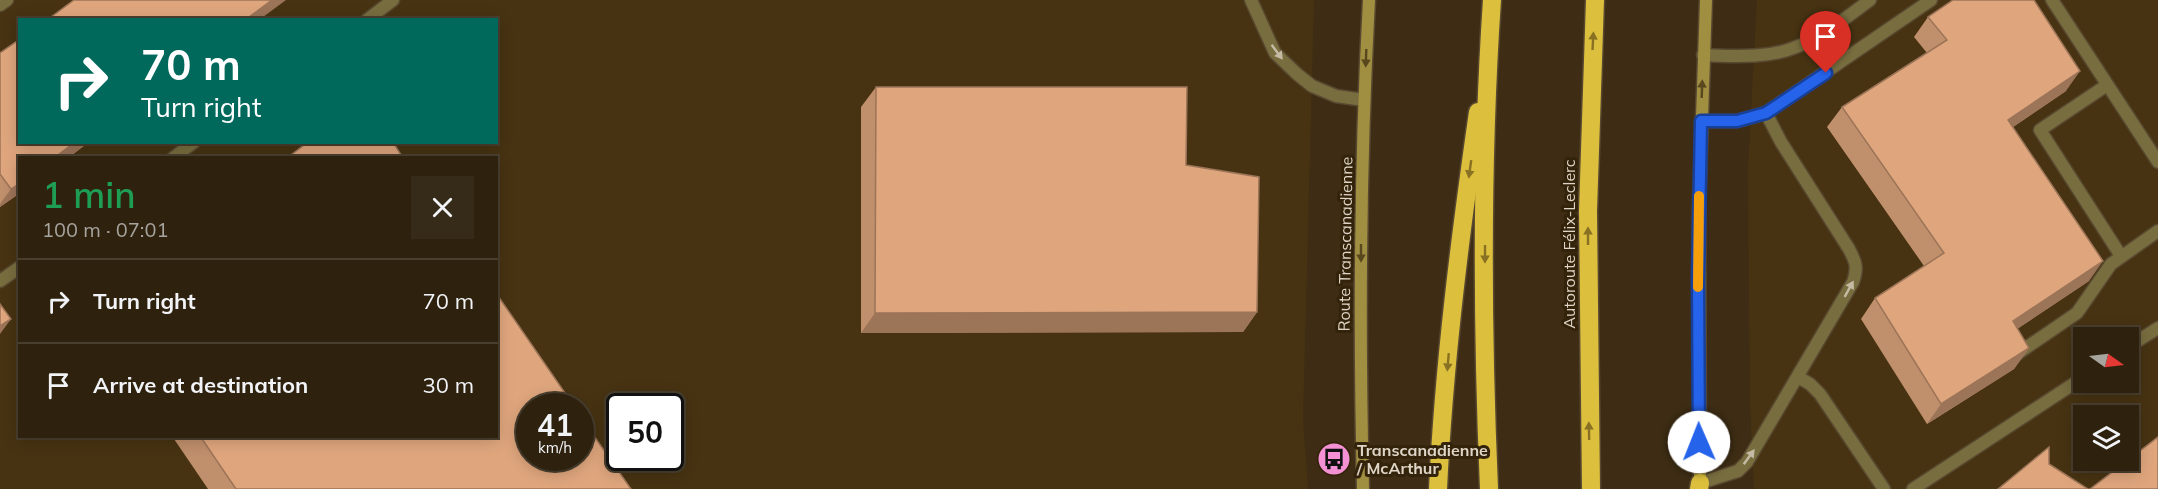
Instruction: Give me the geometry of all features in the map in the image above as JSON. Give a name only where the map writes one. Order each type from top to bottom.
[{"type":"highway","points":[[1489,489],[1485,245],[1492,0]]},
{"type":"highway","name":"Autoroute Félix-Leclerc","points":[[1591,489],[1588,212],[1595,0]]},
{"type":"highway","points":[[1438,489],[1449,344],[1461,230],[1490,27]]},
{"type":"main road","name":"Route Transcanadienne","points":[[1363,489],[1360,341],[1361,191],[1369,0]]},
{"type":"main road","points":[[1700,487],[1698,281],[1703,56],[1707,0]]},
{"type":"lane","points":[[0,5],[7,0]]},
{"type":"lane","points":[[370,18],[393,0]]},
{"type":"lane","points":[[1251,0],[1275,52],[1297,74],[1312,86],[1336,96],[1364,100]]},
{"type":"lane","points":[[1703,56],[1759,55],[1796,48],[1834,26],[1870,0]]},
{"type":"lane","points":[[1701,121],[1737,121],[1766,113],[1931,0]]},
{"type":"lane","points":[[2052,0],[2158,162]]},
{"type":"lane","points":[[2107,85],[2040,130],[2121,256]]},
{"type":"lane","points":[[1700,487],[1738,471],[1762,439],[1857,273],[1856,262],[1781,142],[1766,113]]},
{"type":"lane","points":[[176,156],[192,144]]},
{"type":"lane","points":[[2013,357],[2077,313],[2110,264],[2158,231]]},
{"type":"lane","points":[[0,281],[18,268]]},
{"type":"lane","points":[[2139,340],[2158,328]]},
{"type":"lane","points":[[1798,377],[1820,394],[1884,489]]},
{"type":"lane","points":[[1913,489],[2073,384]]},
{"type":"shaded area","points":[[0,0],[1314,0],[1303,419],[1308,489],[0,489]]},
{"type":"shaded area","points":[[1757,0],[2158,0],[2158,489],[1754,489],[1750,403],[1748,170]]},
{"type":"building","points":[[74,0],[272,0],[248,18],[50,18]]},
{"type":"building","points":[[1953,0],[2034,0],[2080,71],[2008,120],[2103,261],[2013,321],[2029,348],[1941,404],[1875,298],[1944,253],[1842,107],[1947,40],[1928,17]]},
{"type":"building","points":[[18,40],[18,144],[72,144],[57,156],[18,156],[18,184],[11,189],[0,174],[0,53]]},
{"type":"building","points":[[876,87],[1187,87],[1186,165],[1259,177],[1257,312],[875,313]]},
{"type":"building","points":[[305,144],[394,144],[402,156],[290,156]]},
{"type":"building","points":[[498,296],[565,393],[516,393],[516,471],[594,471],[594,436],[606,453],[606,471],[618,471],[631,489],[236,489],[201,438],[498,438]]},
{"type":"building","points":[[0,304],[11,319],[0,326]]},
{"type":"building","points":[[2158,437],[2158,489],[2090,489],[2114,471],[2139,471],[2139,452]]},
{"type":"building","points":[[2049,447],[2049,464],[2088,489],[1998,489]]},
{"type":"slow traffic","points":[[1698,287],[1699,196]]},
{"type":"place","name":"Transcanadienne / McArthur","points":[[1334,459]]},
{"type":"route","points":[[1699,442],[1698,281],[1701,121],[1737,121],[1766,113],[1826,73]]}]
